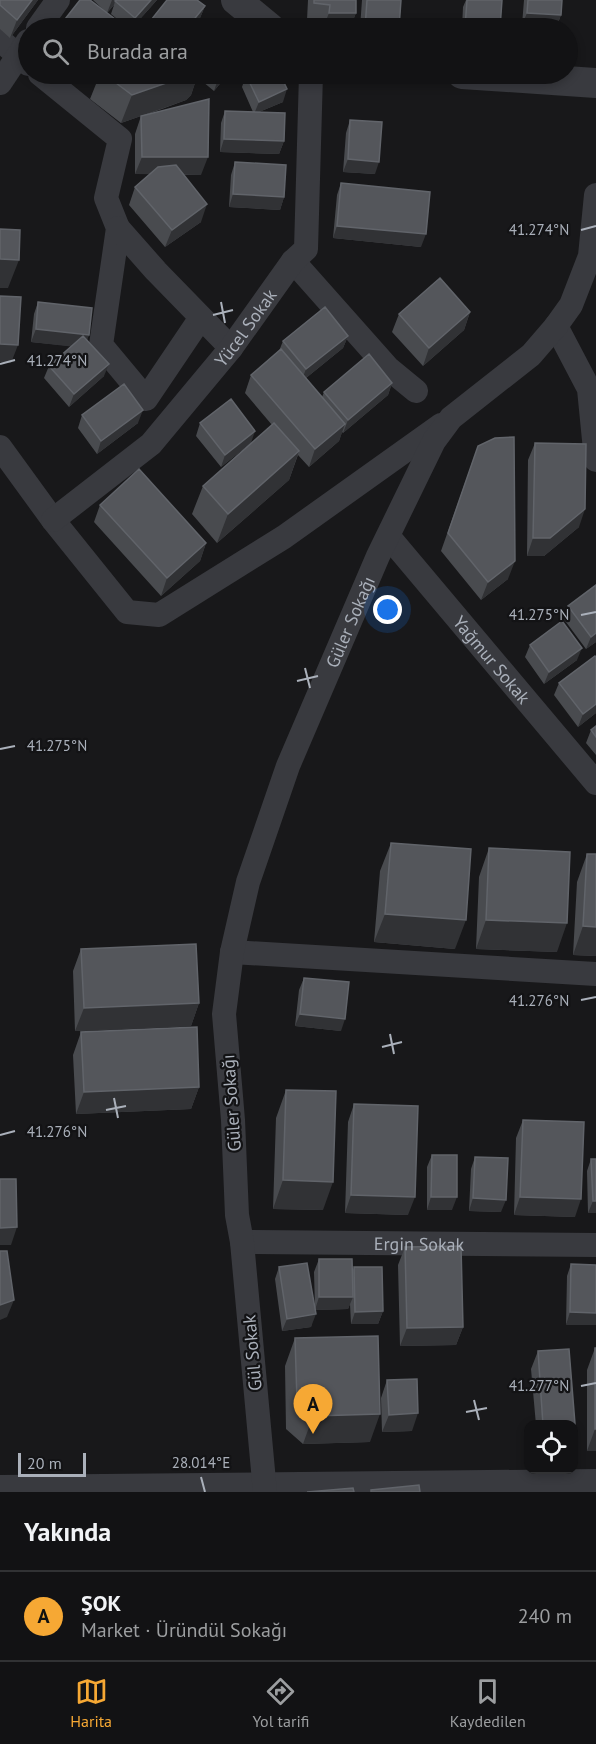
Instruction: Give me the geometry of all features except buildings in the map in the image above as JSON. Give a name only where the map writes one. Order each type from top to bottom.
[{"type":"street","points":[[45,18],[58,0]]},
{"type":"street","points":[[236,0],[258,18]]},
{"type":"street","points":[[0,40],[18,50]]},
{"type":"street","points":[[0,82],[18,62]]},
{"type":"street","points":[[578,81],[596,82]]},
{"type":"street","points":[[52,84],[120,139],[106,198],[118,228],[200,319],[231,348]]},
{"type":"street","name":"Yücel Sokak","points":[[53,520],[151,444],[231,348],[293,261],[306,249],[311,84]]},
{"type":"street","name":"Güler Sokağı","points":[[237,1215],[233,1120],[224,1014],[232,952],[248,882],[288,766],[378,556],[434,441],[450,418],[531,355],[556,326],[589,276],[596,195]]},
{"type":"street","points":[[118,228],[101,345],[146,399],[200,319]]},
{"type":"street","points":[[293,261],[388,368],[416,392]]},
{"type":"street","points":[[556,326],[589,389],[596,460]]},
{"type":"street","points":[[0,447],[53,520],[127,612],[159,615],[284,537],[450,418]]},
{"type":"street","name":"Yağmur Sokak","points":[[389,537],[596,783]]},
{"type":"street","points":[[232,952],[596,974]]},
{"type":"street","name":"Gül Sokak","points":[[237,1215],[242,1242],[265,1488]]},
{"type":"street","name":"Ergin Sokak","points":[[242,1242],[596,1245]]},
{"type":"street","points":[[0,1487],[514,1487],[596,1481]]},
{"type":"place","name":"ŞOK","points":[[313,1434]]}]
